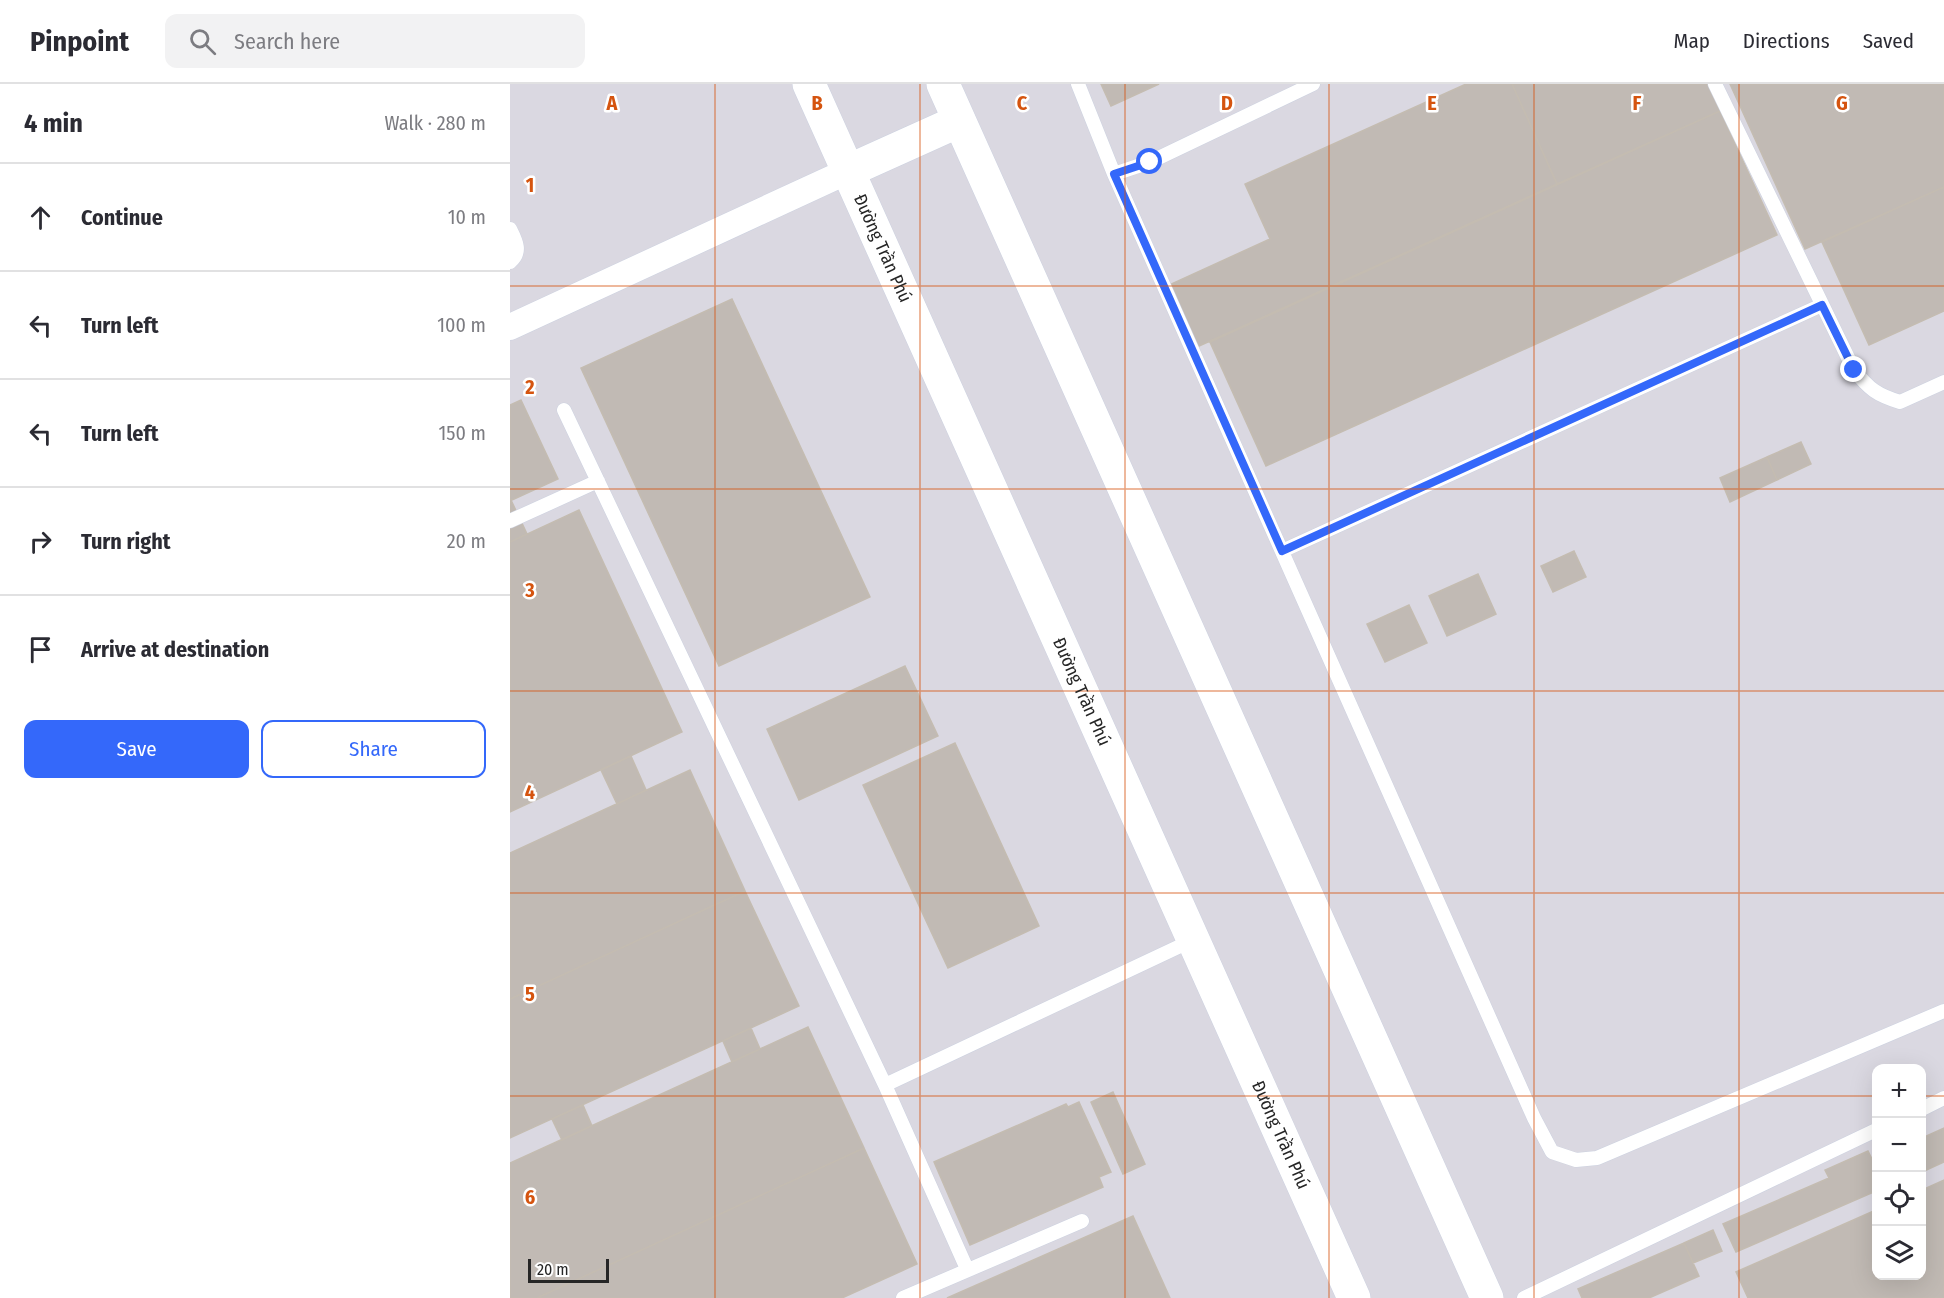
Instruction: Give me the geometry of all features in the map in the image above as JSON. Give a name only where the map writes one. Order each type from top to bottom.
[{"type":"main road","name":"Đường Trần Phú","points":[[810,84],[1354,1298]]},
{"type":"main road","points":[[943,84],[1487,1298]]},
{"type":"main road","points":[[848,171],[959,120]]},
{"type":"street","points":[[510,327],[848,171]]},
{"type":"lane","points":[[1078,84],[1114,174],[1534,1118],[1552,1152],[1576,1160],[1597,1158],[1944,1011]]},
{"type":"lane","points":[[1114,174],[1150,162],[1312,84]]},
{"type":"lane","points":[[1715,84],[1854,370],[1868,387],[1881,397],[1900,402],[1944,382]]},
{"type":"lane","points":[[510,229],[517,244],[517,252],[510,262]]},
{"type":"lane","points":[[1282,551],[1822,305]]},
{"type":"lane","points":[[564,410],[885,1084],[967,1269]]},
{"type":"lane","points":[[510,521],[598,481]]},
{"type":"lane","points":[[885,1084],[1193,940]]},
{"type":"lane","points":[[1926,1107],[1944,1098]]},
{"type":"lane","points":[[1524,1298],[1872,1132]]},
{"type":"lane","points":[[903,1298],[1082,1221]]},
{"type":"shaded area","points":[[510,84],[1944,84],[1944,1298],[510,1298]]},
{"type":"building","points":[[1101,84],[1159,84],[1111,106]]},
{"type":"building","points":[[1466,84],[1512,84],[1557,184],[1197,347],[1169,285],[1270,239],[1245,184]]},
{"type":"building","points":[[1512,84],[1708,84],[1720,111],[1557,184]]},
{"type":"building","points":[[1730,84],[1944,84],[1944,187],[1805,249]]},
{"type":"building","points":[[1720,111],[1777,235],[1266,466],[1210,342]]},
{"type":"building","points":[[1944,187],[1944,311],[1869,345],[1822,242]]},
{"type":"building","points":[[732,299],[870,597],[719,666],[581,368]]},
{"type":"building","points":[[521,400],[558,479],[510,501],[510,405]]},
{"type":"building","points":[[1801,442],[1811,464],[1777,480],[1767,457]]},
{"type":"building","points":[[1767,457],[1777,480],[1730,502],[1720,478]]},
{"type":"building","points":[[510,501],[527,534],[510,542]]},
{"type":"building","points":[[579,510],[682,732],[510,812],[510,542]]},
{"type":"building","points":[[1574,551],[1586,577],[1553,592],[1541,566]]},
{"type":"building","points":[[1478,574],[1496,614],[1447,636],[1429,596]]},
{"type":"building","points":[[1409,605],[1427,643],[1385,662],[1367,624]]},
{"type":"building","points":[[905,666],[938,736],[799,800],[767,729]]},
{"type":"building","points":[[955,743],[1039,926],[948,968],[863,785]]},
{"type":"building","points":[[631,756],[646,790],[617,804],[601,770]]},
{"type":"building","points":[[690,770],[745,891],[510,999],[510,853]]},
{"type":"building","points":[[745,891],[799,1006],[510,1138],[510,999]]},
{"type":"building","points":[[808,1027],[864,1148],[537,1298],[510,1298],[510,1163]]},
{"type":"building","points":[[751,1028],[760,1049],[732,1062],[723,1041]]},
{"type":"building","points":[[1113,1092],[1145,1164],[1123,1174],[1091,1102]]},
{"type":"building","points":[[1079,1102],[1111,1172],[1099,1177],[1103,1187],[970,1245],[934,1162],[1066,1104],[1068,1107]]},
{"type":"building","points":[[583,1105],[592,1126],[562,1140],[552,1119]]},
{"type":"building","points":[[1944,1128],[1944,1162],[1926,1170],[1926,1136]]},
{"type":"building","points":[[864,1148],[917,1264],[842,1298],[537,1298]]},
{"type":"building","points":[[1868,1151],[1872,1159],[1872,1193],[1736,1252],[1723,1224],[1829,1178],[1825,1170]]},
{"type":"building","points":[[1944,1180],[1944,1298],[1748,1298],[1736,1272],[1872,1212],[1872,1280],[1926,1280],[1926,1188]]},
{"type":"building","points":[[1133,1216],[1170,1298],[947,1298]]},
{"type":"building","points":[[1713,1230],[1722,1251],[1693,1263],[1684,1243]]},
{"type":"building","points":[[1684,1243],[1699,1276],[1649,1298],[1582,1298],[1578,1289]]},
{"type":"route","points":[[1150,162],[1114,174],[1282,551],[1822,305],[1854,370]]}]
